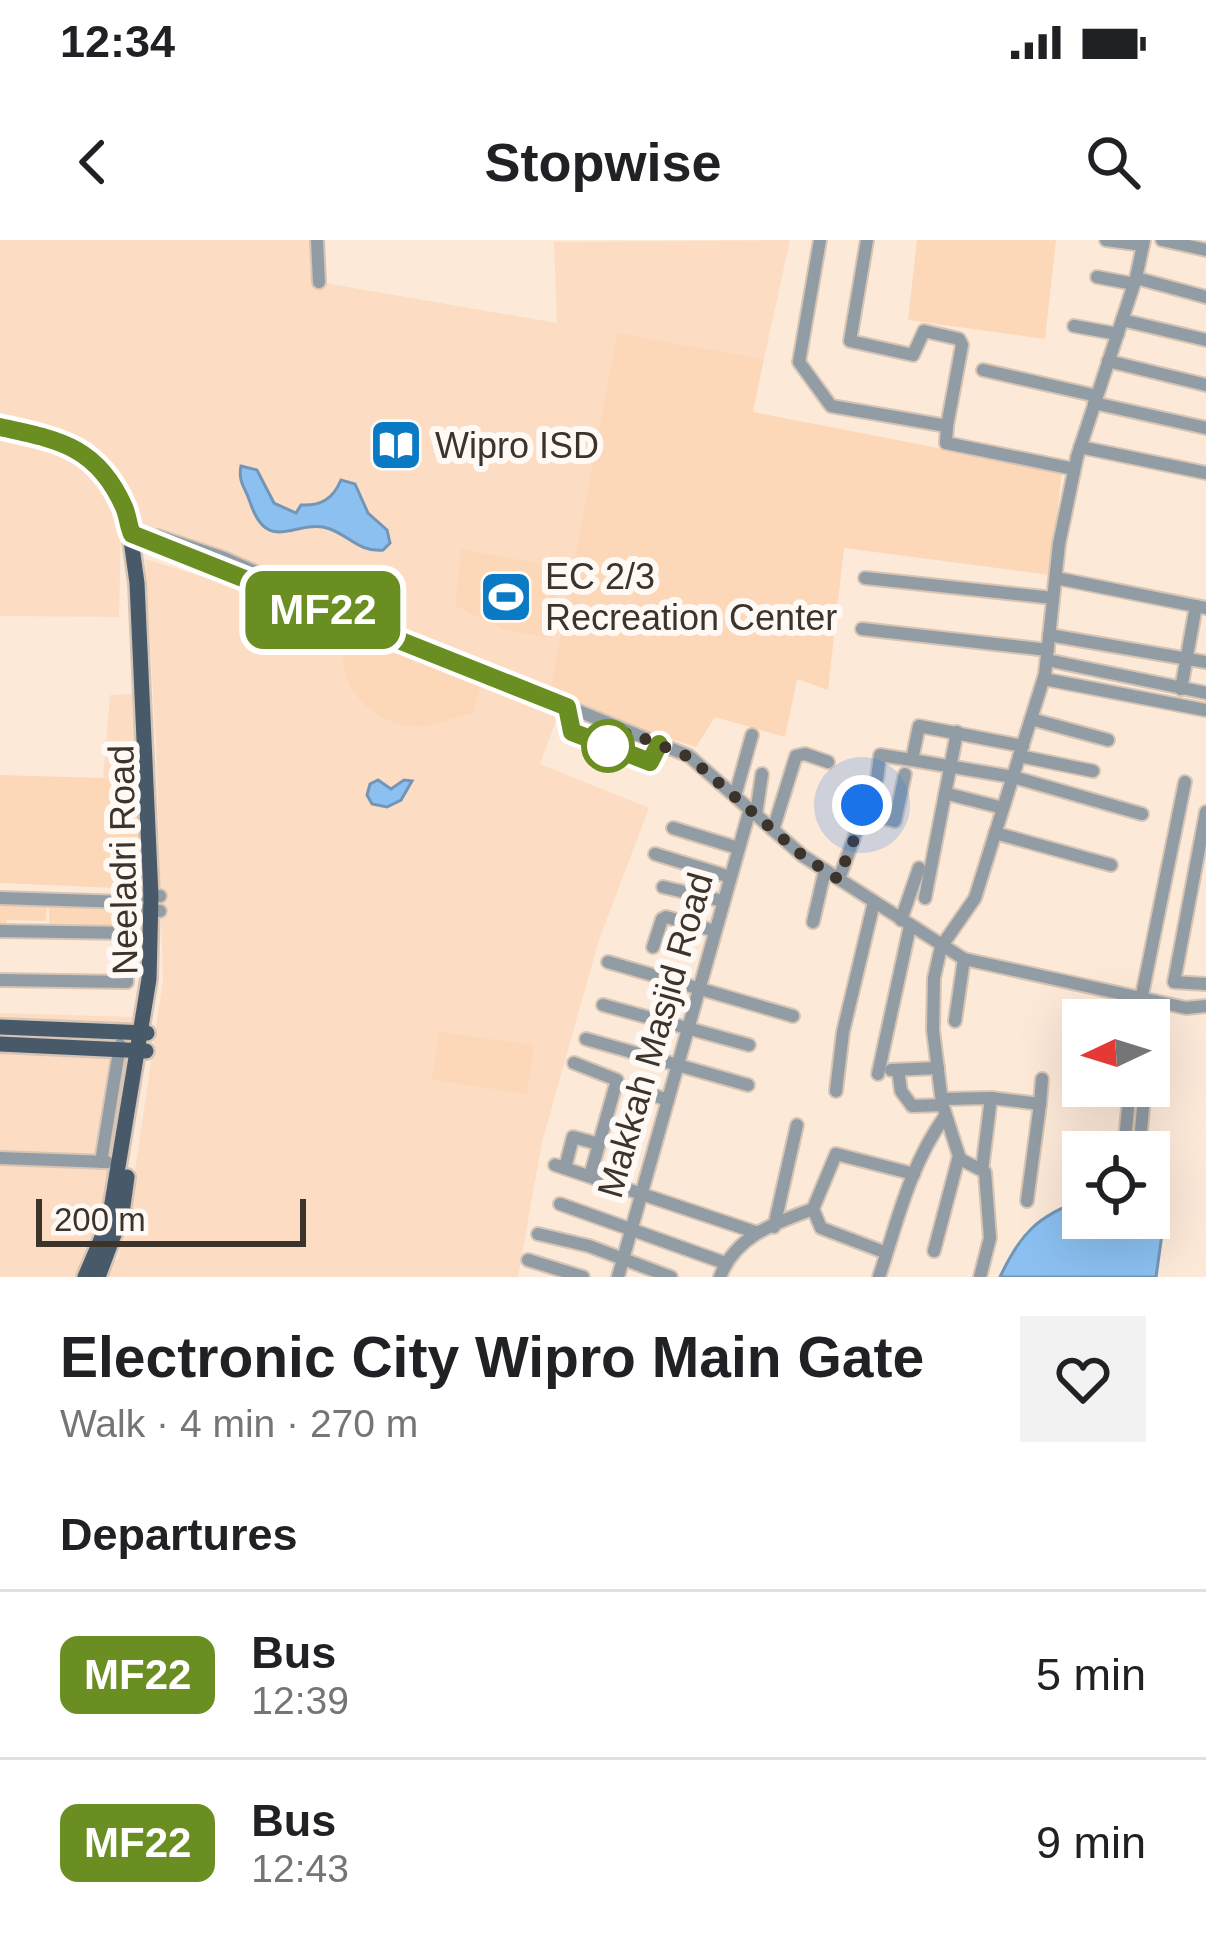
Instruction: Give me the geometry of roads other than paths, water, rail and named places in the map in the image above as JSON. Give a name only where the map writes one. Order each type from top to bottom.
[{"type":"main road","points":[[0,427],[64,441],[96,462],[133,529]]},
{"type":"main road","name":"Neeladri Road","points":[[98,1277],[122,1213],[156,903],[133,529]]},
{"type":"main road","points":[[0,1028],[144,1042]]},
{"type":"main road","points":[[0,1045],[121,1041]]},
{"type":"main road","name":"Neeladri Road","points":[[86,1277],[110,1221],[144,1042]]},
{"type":"street","points":[[317,240],[319,282]]},
{"type":"street","points":[[820,240],[799,362],[832,406],[947,426]]},
{"type":"street","points":[[867,240],[848,336],[854,344],[913,355],[924,331],[959,339],[962,345],[946,443],[1074,470]]},
{"type":"street","points":[[934,1251],[959,1156],[943,1107],[932,1004],[941,947],[975,898],[1044,679],[1074,470],[1144,243],[1106,240]]},
{"type":"street","points":[[1162,240],[1206,250]]},
{"type":"street","points":[[1097,277],[1206,297]]},
{"type":"street","points":[[1074,326],[1120,327],[1206,340]]},
{"type":"street","points":[[1108,362],[1206,385]]},
{"type":"street","points":[[982,370],[1206,428]]},
{"type":"street","points":[[1080,447],[1206,473]]},
{"type":"street","points":[[133,529],[689,757],[825,870],[964,959],[1142,999]]},
{"type":"street","points":[[865,578],[1054,598]]},
{"type":"street","points":[[1056,578],[1201,607],[1180,689]]},
{"type":"street","points":[[862,629],[1206,662]]},
{"type":"street","points":[[1048,648],[1206,693]]},
{"type":"street","points":[[1044,679],[1205,710]]},
{"type":"street","points":[[1031,719],[1108,740]]},
{"type":"street","points":[[912,760],[919,726],[957,732],[1093,772]]},
{"type":"street","points":[[925,898],[957,732]]},
{"type":"street","points":[[735,796],[752,735]]},
{"type":"street","points":[[773,830],[796,756],[805,754],[828,762]]},
{"type":"street","points":[[877,779],[880,755],[1012,777],[1142,814]]},
{"type":"street","name":"Makkah Masjid Road","points":[[618,1277],[762,774]]},
{"type":"street","points":[[838,879],[862,809],[895,821],[905,775]]},
{"type":"street","points":[[1146,999],[1185,782]]},
{"type":"street","points":[[952,796],[1003,808]]},
{"type":"street","points":[[1170,1005],[1204,1007],[1206,984],[1174,982],[1206,812]]},
{"type":"street","points":[[673,828],[739,848]]},
{"type":"street","points":[[995,832],[1111,865]]},
{"type":"street","points":[[655,854],[730,878]]},
{"type":"street","points":[[919,868],[905,923],[887,1072],[912,1106],[943,1107],[991,1098],[1040,1104]]},
{"type":"street","points":[[813,922],[825,870]]},
{"type":"street","points":[[663,887],[723,902]]},
{"type":"street","points":[[0,898],[126,902],[137,910],[156,903]]},
{"type":"street","points":[[0,980],[124,983],[126,902]]},
{"type":"street","points":[[836,1091],[843,1032],[874,902]]},
{"type":"street","points":[[652,946],[666,917],[715,931]]},
{"type":"street","points":[[0,932],[127,932]]},
{"type":"street","points":[[955,1021],[964,959]]},
{"type":"street","points":[[608,962],[793,1016]]},
{"type":"street","points":[[603,1005],[749,1045]]},
{"type":"street","points":[[586,1039],[748,1084]]},
{"type":"street","points":[[101,1162],[121,1041]]},
{"type":"street","points":[[574,1063],[617,1080],[590,1176]]},
{"type":"street","points":[[887,1072],[938,1068]]},
{"type":"street","points":[[1027,1202],[1042,1078]]},
{"type":"street","points":[[628,1087],[668,1100]]},
{"type":"street","points":[[980,1277],[990,1238],[990,1205],[982,1169],[991,1098]]},
{"type":"street","points":[[878,1277],[923,1149],[943,1107]]},
{"type":"street","points":[[774,1227],[797,1125]]},
{"type":"street","points":[[599,1144],[573,1137],[560,1166],[755,1232],[813,1209],[836,1154],[914,1174]]},
{"type":"street","points":[[959,1156],[982,1169]]},
{"type":"street","points":[[0,1158],[120,1163]]},
{"type":"street","points":[[560,1204],[632,1228],[723,1270],[755,1232]]},
{"type":"street","points":[[813,1209],[821,1228],[884,1252]]},
{"type":"street","points":[[538,1234],[671,1277]]},
{"type":"street","points":[[528,1260],[583,1277]]},
{"type":"water","points":[[241,466],[257,470],[274,503],[296,513],[301,505],[325,500],[341,480],[355,484],[368,513],[387,530],[390,543],[375,550],[330,529],[274,532],[265,528],[242,484]]},
{"type":"water","points":[[378,780],[391,789],[404,780],[412,781],[401,800],[387,807],[372,804],[367,795],[370,784]]},
{"type":"water","points":[[1062,1209],[1062,1239],[1161,1239],[1156,1277],[1000,1277],[1032,1228]]},
{"type":"place","name":"Wipro ISD","points":[[396,445]]},
{"type":"place","name":"EC 2/3 Recreation Center","points":[[506,597]]}]
